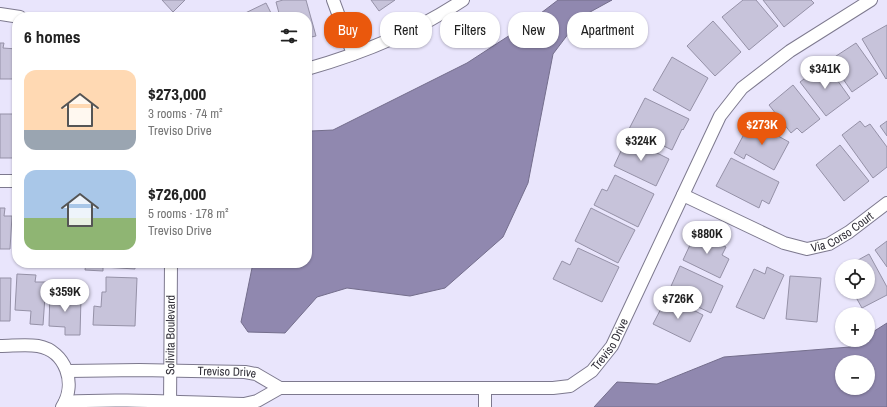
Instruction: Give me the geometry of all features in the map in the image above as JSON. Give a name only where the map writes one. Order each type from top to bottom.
[{"type":"street","points":[[333,0],[352,54]]},
{"type":"street","points":[[312,67],[352,54],[393,37],[427,21],[463,0]]},
{"type":"street","name":"Treviso Drive","points":[[64,405],[90,401],[170,405],[251,403],[280,388],[485,389],[553,388],[570,386],[592,371],[612,346],[720,116],[742,88],[790,51],[871,0]]},
{"type":"street","points":[[0,14],[12,16]]},
{"type":"street","points":[[0,181],[12,181]]},
{"type":"street","name":"Via Corso Court","points":[[683,195],[784,243],[807,249],[829,244],[850,232],[887,203]]},
{"type":"street","name":"Solivita Boulevard","points":[[170,405],[171,268]]},
{"type":"street","points":[[0,346],[37,346],[48,349],[62,361],[68,371],[70,386],[64,405]]},
{"type":"street","name":"Treviso Drive","points":[[68,371],[139,370],[251,372],[280,388]]},
{"type":"street","points":[[485,389],[485,407]]},
{"type":"shaded area","points":[[558,0],[612,0],[590,12],[567,12],[567,36],[559,46],[559,12],[542,12]]},
{"type":"shaded area","points":[[508,36],[508,48],[558,48],[553,54],[528,183],[503,237],[445,288],[410,296],[347,288],[317,297],[285,333],[248,332],[241,322],[252,268],[312,268],[312,131],[333,130],[467,63],[490,48],[500,48],[500,42]]},
{"type":"shaded area","points":[[887,323],[887,407],[594,407],[617,382],[657,384],[724,357],[850,347],[875,347],[875,331]]},
{"type":"building","points":[[162,0],[185,0],[173,12]]},
{"type":"building","points":[[283,0],[306,0],[309,12],[279,12],[276,2]]},
{"type":"building","points":[[371,0],[395,0],[379,11]]},
{"type":"building","points":[[743,0],[756,0],[778,26],[749,50],[722,17]]},
{"type":"building","points":[[763,0],[811,0],[814,3],[784,27]]},
{"type":"building","points":[[266,3],[270,12],[247,12]]},
{"type":"building","points":[[713,21],[741,52],[715,76],[687,46]]},
{"type":"building","points":[[312,22],[316,36],[312,37]]},
{"type":"building","points":[[887,25],[887,78],[886,79],[862,39]]},
{"type":"building","points":[[0,43],[4,43],[3,48],[12,49],[12,79],[0,79]]},
{"type":"building","points":[[856,43],[878,74],[852,92],[830,60]]},
{"type":"building","points":[[672,57],[708,78],[690,111],[653,90]]},
{"type":"building","points":[[825,63],[850,98],[826,116],[800,82]]},
{"type":"building","points":[[793,85],[820,119],[802,133],[797,128],[791,133],[769,105]]},
{"type":"building","points":[[645,98],[689,119],[683,130],[682,129],[672,150],[629,129]]},
{"type":"building","points":[[0,114],[12,114],[12,158],[0,158]]},
{"type":"building","points":[[751,121],[789,142],[774,170],[746,154],[744,159],[734,153]]},
{"type":"building","points":[[860,121],[865,127],[870,124],[887,147],[887,167],[873,178],[842,135]]},
{"type":"building","points":[[887,121],[887,136],[880,126]]},
{"type":"building","points":[[627,138],[669,159],[656,186],[614,166]]},
{"type":"building","points":[[840,145],[869,181],[844,201],[816,165]]},
{"type":"building","points":[[731,158],[779,182],[769,204],[762,200],[759,208],[716,186]]},
{"type":"building","points":[[615,175],[654,194],[638,227],[594,205],[602,189],[607,191]]},
{"type":"building","points":[[0,208],[5,208],[4,216],[12,216],[10,249],[0,249]]},
{"type":"building","points":[[591,208],[635,230],[618,263],[575,241]]},
{"type":"building","points":[[696,232],[726,247],[722,255],[729,259],[720,278],[683,260]]},
{"type":"building","points":[[887,241],[887,267],[875,250]]},
{"type":"building","points":[[578,248],[619,267],[602,302],[553,279],[562,261],[570,265]]},
{"type":"building","points":[[869,254],[872,259],[860,259]]},
{"type":"building","points":[[875,265],[887,287],[887,295],[861,307],[857,299],[875,299]]},
{"type":"building","points":[[680,266],[723,286],[711,313],[668,293]]},
{"type":"building","points":[[767,267],[784,275],[764,319],[736,307],[754,269],[765,274]]},
{"type":"building","points":[[85,268],[103,268],[103,271],[85,270]]},
{"type":"building","points":[[17,274],[36,275],[35,282],[46,282],[43,325],[30,324],[31,311],[15,310]]},
{"type":"building","points":[[790,276],[821,278],[817,322],[786,319]]},
{"type":"building","points":[[106,277],[137,278],[135,326],[93,325],[94,306],[101,307],[102,292],[106,292]]},
{"type":"building","points":[[0,278],[11,278],[10,321],[0,321]]},
{"type":"building","points":[[50,291],[62,292],[62,298],[81,298],[80,335],[65,335],[65,327],[49,326]]},
{"type":"building","points":[[667,297],[703,315],[690,342],[653,324]]}]
